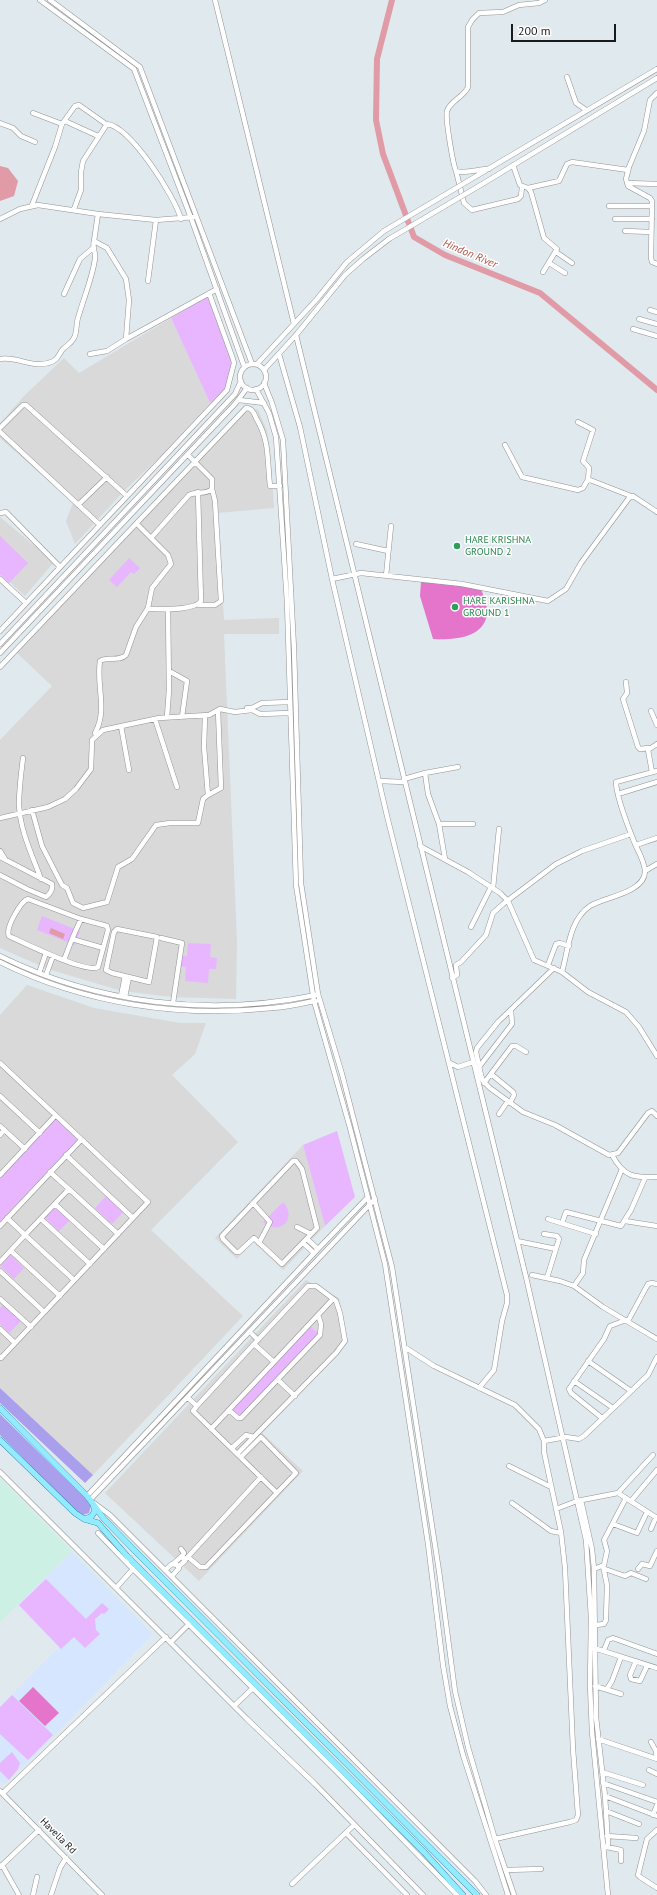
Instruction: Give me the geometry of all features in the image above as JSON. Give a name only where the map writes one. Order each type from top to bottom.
[{"type":"main road","points":[[0,1410],[8,1416],[91,1500],[104,1519],[136,1552],[477,1895]]},
{"type":"main road","points":[[0,1440],[75,1513],[84,1519],[98,1523],[128,1560],[424,1852],[463,1895]]},
{"type":"main road","points":[[84,1519],[91,1517],[95,1511],[91,1500]]},
{"type":"street","points":[[0,631],[219,399],[228,388],[233,359],[212,291],[134,69],[40,0]]},
{"type":"street","points":[[50,0],[140,66],[252,364]]},
{"type":"street","points":[[215,0],[294,324]]},
{"type":"street","points":[[513,165],[522,187],[521,196],[518,199],[472,210],[464,203],[451,147],[447,113],[453,101],[466,91],[468,87],[467,34],[470,24],[476,15],[482,12],[503,12],[519,5],[539,3],[545,0]]},
{"type":"street","points":[[257,364],[294,324],[347,262],[384,231],[657,69]]},
{"type":"street","points":[[567,77],[576,103],[586,110]]},
{"type":"street","points":[[264,370],[296,335],[345,275],[389,239],[657,78]]},
{"type":"street","points":[[657,93],[650,100],[644,131],[628,170],[627,183],[631,188],[650,198],[654,209],[651,234],[651,258],[652,262],[657,264]]},
{"type":"street","points":[[32,205],[63,123],[78,104],[106,124],[110,124],[117,128],[131,141],[154,167],[186,219]]},
{"type":"street","points":[[33,113],[98,136]]},
{"type":"street","points":[[0,123],[13,128],[21,136],[35,142]]},
{"type":"street","points":[[74,209],[81,190],[81,168],[106,124]]},
{"type":"street","points":[[522,187],[528,188],[559,181],[568,164],[572,162],[628,170]]},
{"type":"street","points":[[456,171],[463,172],[475,169],[489,169]]},
{"type":"street","points":[[627,183],[657,184]]},
{"type":"street","points":[[528,188],[531,192],[544,238],[556,247],[556,252],[543,272]]},
{"type":"street","points":[[0,219],[32,205],[156,220],[186,219],[197,216]]},
{"type":"street","points":[[609,206],[654,209]]},
{"type":"street","points":[[0,359],[10,358],[31,363],[47,364],[59,357],[63,349],[69,345],[75,337],[80,312],[89,289],[95,256],[93,248],[98,214]]},
{"type":"street","points":[[616,219],[652,219]]},
{"type":"street","points":[[148,281],[156,220]]},
{"type":"street","points":[[625,231],[657,236]]},
{"type":"street","points":[[94,241],[107,248],[126,278],[129,300],[126,339]]},
{"type":"street","points":[[64,294],[80,259],[93,248]]},
{"type":"street","points":[[556,252],[572,263]]},
{"type":"street","points":[[549,263],[565,273]]},
{"type":"street","points":[[90,354],[107,351],[212,291]]},
{"type":"street","points":[[0,644],[235,394],[241,382],[240,375],[244,366],[212,291]]},
{"type":"street","points":[[650,310],[657,312]]},
{"type":"street","points":[[639,319],[657,324]]},
{"type":"street","points":[[633,329],[657,336]]},
{"type":"street","points":[[296,335],[308,379],[517,1241],[563,1437],[592,1546],[596,1625],[595,1686],[598,1738],[606,1812],[607,1836],[605,1847]]},
{"type":"street","points":[[279,354],[300,427],[332,579],[379,781],[507,1295],[507,1303],[502,1321],[494,1370],[479,1388]]},
{"type":"street","points":[[244,366],[257,364],[264,370],[264,383],[272,402],[283,440],[290,557],[302,883],[318,994],[317,1001],[385,1264],[428,1544],[443,1665],[450,1706],[463,1755],[508,1895]]},
{"type":"street","points":[[241,382],[247,388],[256,389],[264,383]]},
{"type":"street","points":[[0,667],[137,524],[239,400],[247,388]]},
{"type":"street","points":[[256,389],[264,403],[276,437],[275,486]]},
{"type":"street","points":[[239,400],[264,403]]},
{"type":"street","points":[[0,428],[23,405],[26,405],[128,496]]},
{"type":"street","points":[[0,653],[191,459],[241,412],[248,408],[252,410],[265,434],[275,486],[287,602],[286,702],[296,885],[313,995],[317,1001],[342,1074],[376,1199],[392,1267],[406,1348],[412,1402],[439,1571],[455,1691],[468,1747],[495,1839],[514,1895]]},
{"type":"street","points":[[505,445],[522,477],[578,490],[583,488],[588,480],[589,468],[583,461],[593,430],[578,422]]},
{"type":"street","points":[[0,432],[100,525]]},
{"type":"street","points":[[148,609],[186,608],[198,605],[215,605],[221,601],[215,501],[212,489],[212,479],[191,459]]},
{"type":"street","points":[[78,505],[107,477]]},
{"type":"street","points":[[588,480],[601,483],[636,498],[657,512]]},
{"type":"street","points":[[151,538],[189,495],[198,492],[208,492],[212,489]]},
{"type":"street","points":[[198,492],[201,601],[198,605]]},
{"type":"street","points":[[332,579],[354,573],[462,584],[548,602],[566,589],[580,563],[631,496]]},
{"type":"street","points":[[0,513],[6,512],[60,567]]},
{"type":"street","points":[[0,818],[60,802],[80,784],[91,769],[91,745],[100,724],[102,715],[100,661],[124,657],[136,627],[148,609],[152,588],[171,564],[168,555],[137,524]]},
{"type":"street","points":[[386,576],[391,526]]},
{"type":"street","points":[[356,544],[388,551]]},
{"type":"street","points":[[0,579],[26,603]]},
{"type":"street","points":[[167,717],[169,671],[168,609]]},
{"type":"street","points":[[169,671],[187,681],[182,717]]},
{"type":"street","points":[[626,682],[628,690],[623,699],[638,747],[640,750],[657,744]]},
{"type":"street","points":[[230,710],[252,708],[262,703],[286,702]]},
{"type":"street","points":[[94,736],[103,730],[121,726],[167,717],[205,716],[223,708],[230,710],[252,710],[260,714],[296,715]]},
{"type":"street","points":[[32,810],[42,846],[62,885],[67,888],[73,904],[84,908],[102,905],[108,901],[118,867],[132,859],[156,826],[170,823],[198,823],[203,799],[221,788],[218,710]]},
{"type":"street","points":[[650,711],[657,725]]},
{"type":"street","points":[[205,716],[204,747],[208,795]]},
{"type":"street","points":[[155,719],[177,787]]},
{"type":"street","points":[[121,726],[128,770]]},
{"type":"street","points":[[648,748],[652,772]]},
{"type":"street","points":[[23,758],[19,787],[20,813],[26,839],[41,879]]},
{"type":"street","points":[[379,781],[404,780],[425,773],[458,767]]},
{"type":"street","points":[[562,972],[575,923],[586,909],[638,886],[644,879],[645,871],[631,834],[616,785],[618,780],[657,771]]},
{"type":"street","points":[[425,773],[428,794],[439,824],[445,859]]},
{"type":"street","points":[[618,794],[657,782]]},
{"type":"street","points":[[439,824],[473,824]]},
{"type":"street","points":[[471,927],[492,887],[499,829]]},
{"type":"street","points":[[452,978],[458,975],[456,965],[461,962],[486,935],[494,913],[508,901],[556,864],[582,851],[631,834]]},
{"type":"street","points":[[636,845],[657,838]]},
{"type":"street","points":[[420,846],[492,887],[508,901],[532,958],[562,972],[588,992],[626,1012],[639,1027],[657,1056]]},
{"type":"street","points":[[0,851],[5,859]]},
{"type":"street","points":[[0,857],[52,884],[50,894],[46,897],[27,890],[0,875]]},
{"type":"street","points":[[645,871],[657,864]]},
{"type":"street","points":[[31,899],[81,919],[108,927],[103,948],[99,964],[96,968],[64,960],[32,948],[8,934],[8,928],[23,901],[31,899]]},
{"type":"street","points":[[64,960],[81,919]]},
{"type":"street","points":[[118,929],[156,937],[150,981],[127,976],[107,972],[106,970],[115,930],[118,929]]},
{"type":"street","points":[[161,938],[182,943],[173,1004]]},
{"type":"street","points":[[72,939],[103,948]]},
{"type":"street","points":[[548,965],[556,944],[560,943],[569,946]]},
{"type":"street","points":[[39,973],[46,953]]},
{"type":"street","points":[[0,956],[39,973],[85,988],[150,1002],[226,1006],[258,1004],[318,994]]},
{"type":"street","points":[[46,975],[53,956]]},
{"type":"street","points":[[0,962],[36,978],[72,991],[144,1007],[225,1011],[274,1008],[317,1001]]},
{"type":"street","points":[[554,968],[498,1022],[477,1048],[479,1067],[484,1083],[523,1112],[555,1125],[612,1155],[622,1170],[636,1177],[657,1178]]},
{"type":"street","points":[[123,996],[127,976]]},
{"type":"street","points":[[479,1067],[512,1024],[511,1010]]},
{"type":"street","points":[[484,1083],[512,1046],[516,1046],[526,1052]]},
{"type":"street","points":[[450,1063],[458,1066],[473,1062]]},
{"type":"street","points":[[0,1063],[148,1202],[1,1358],[0,1357]]},
{"type":"street","points":[[491,1074],[513,1092],[514,1095],[499,1114]]},
{"type":"street","points":[[0,1096],[40,1132]]},
{"type":"street","points":[[612,1155],[618,1153],[648,1113],[652,1112],[657,1116]]},
{"type":"street","points":[[0,1175],[55,1116]]},
{"type":"street","points":[[0,1126],[25,1149]]},
{"type":"street","points":[[0,1135],[4,1130]]},
{"type":"street","points":[[0,1226],[81,1140]]},
{"type":"street","points":[[66,1155],[133,1218]]},
{"type":"street","points":[[292,1161],[296,1161],[302,1169],[317,1227],[282,1264],[253,1238],[237,1253],[222,1237],[253,1203],[292,1161]]},
{"type":"street","points":[[574,1286],[583,1272],[583,1263],[622,1170]]},
{"type":"street","points":[[50,1172],[118,1234]]},
{"type":"street","points":[[562,1223],[566,1212],[619,1226],[625,1221],[645,1178]]},
{"type":"street","points":[[0,1262],[69,1189]]},
{"type":"street","points":[[91,1500],[314,1253],[373,1192]]},
{"type":"street","points":[[91,1500],[376,1199]]},
{"type":"street","points":[[253,1203],[270,1222],[259,1243]]},
{"type":"street","points":[[55,1204],[104,1249]]},
{"type":"street","points":[[7,1218],[74,1280]]},
{"type":"street","points":[[41,1219],[90,1264]]},
{"type":"street","points":[[548,1219],[596,1234]]},
{"type":"street","points":[[625,1221],[657,1226]]},
{"type":"street","points":[[297,1227],[312,1234]]},
{"type":"street","points":[[544,1234],[558,1237],[556,1250],[546,1278]]},
{"type":"street","points":[[305,1241],[318,1249]]},
{"type":"street","points":[[305,1241],[314,1253]]},
{"type":"street","points":[[517,1241],[556,1250]]},
{"type":"street","points":[[11,1251],[60,1296]]},
{"type":"street","points":[[0,1271],[44,1312]]},
{"type":"street","points":[[532,1275],[574,1286],[603,1307],[657,1339]]},
{"type":"street","points":[[602,1418],[571,1394],[569,1389],[604,1339],[610,1326],[627,1320],[648,1284],[657,1284]]},
{"type":"street","points":[[285,1285],[290,1289]]},
{"type":"street","points":[[239,1455],[253,1437],[336,1353],[345,1341],[340,1313],[336,1301],[316,1286],[308,1286],[193,1411],[277,1493]]},
{"type":"street","points":[[0,1299],[30,1327]]},
{"type":"street","points":[[212,1429],[333,1299]]},
{"type":"street","points":[[230,1411],[238,1418],[241,1418],[320,1335],[321,1323],[318,1315]]},
{"type":"street","points":[[0,1328],[15,1343]]},
{"type":"street","points":[[250,1332],[258,1340]]},
{"type":"street","points":[[254,1344],[274,1362]]},
{"type":"street","points":[[406,1348],[434,1366],[516,1405],[539,1430],[544,1441],[544,1452],[561,1533],[565,1568],[578,1818],[561,1825],[495,1839]]},
{"type":"street","points":[[544,1441],[563,1437],[580,1438],[648,1375],[657,1357]]},
{"type":"street","points":[[588,1361],[631,1391]]},
{"type":"street","points":[[278,1380],[294,1396]]},
{"type":"street","points":[[574,1381],[613,1408]]},
{"type":"street","points":[[188,1398],[197,1406]]},
{"type":"street","points":[[232,1448],[246,1435],[253,1437]]},
{"type":"street","points":[[181,1549],[185,1558],[200,1567],[206,1567],[296,1471],[261,1437],[239,1455]]},
{"type":"street","points":[[556,1509],[579,1500],[618,1493],[653,1456]]},
{"type":"street","points":[[509,1466],[552,1487]]},
{"type":"street","points":[[596,1625],[604,1624],[606,1622],[607,1585],[604,1568],[607,1551],[604,1542],[628,1500],[657,1470]]},
{"type":"street","points":[[0,1472],[423,1895]]},
{"type":"street","points":[[172,1576],[185,1558],[261,1477]]},
{"type":"street","points":[[618,1493],[657,1518],[651,1529]]},
{"type":"street","points":[[91,1500],[110,1515],[172,1576],[475,1881],[486,1895]]},
{"type":"street","points":[[579,1500],[588,1552],[592,1732],[605,1847],[608,1895]]},
{"type":"street","points":[[512,1503],[551,1531],[561,1533]]},
{"type":"street","points":[[613,1524],[636,1533],[647,1512]]},
{"type":"street","points":[[98,1534],[128,1560],[133,1569],[253,1688],[457,1895]]},
{"type":"street","points":[[136,1552],[142,1547]]},
{"type":"street","points":[[638,1569],[642,1564],[650,1566],[657,1551]]},
{"type":"street","points":[[165,1570],[174,1563],[185,1558]]},
{"type":"street","points":[[174,1563],[178,1567]]},
{"type":"street","points":[[594,1568],[604,1568],[625,1576],[631,1573],[646,1579]]},
{"type":"street","points":[[116,1588],[133,1569]]},
{"type":"street","points":[[171,1642],[189,1624]]},
{"type":"street","points":[[1,1792],[166,1637]]},
{"type":"street","points":[[604,1650],[608,1640],[613,1638],[657,1654]]},
{"type":"street","points":[[591,1648],[604,1650],[647,1666],[657,1668]]},
{"type":"street","points":[[606,1689],[612,1681],[621,1657]]},
{"type":"street","points":[[636,1662],[630,1675],[631,1679],[640,1681],[647,1666]]},
{"type":"street","points":[[595,1686],[621,1694]]},
{"type":"street","points":[[234,1706],[253,1688]]},
{"type":"street","points":[[598,1738],[657,1759],[656,1751],[651,1742]]},
{"type":"street","points":[[649,1770],[657,1774]]},
{"type":"street","points":[[602,1772],[644,1785]]},
{"type":"street","points":[[603,1783],[657,1802]]},
{"type":"street","name":"Havelia Rd","points":[[1,1792],[102,1895]]},
{"type":"street","points":[[600,1804],[605,1798]]},
{"type":"street","points":[[605,1798],[655,1816],[657,1805]]},
{"type":"street","points":[[606,1812],[639,1824]]},
{"type":"street","points":[[292,1884],[354,1825]]},
{"type":"street","points":[[19,1895],[1,1866],[39,1830]]},
{"type":"street","points":[[657,1830],[647,1839],[638,1874],[640,1877],[657,1888]]},
{"type":"street","points":[[346,1833],[407,1895]]},
{"type":"street","points":[[607,1836],[636,1838]]},
{"type":"street","points":[[605,1847],[621,1850],[621,1861]]},
{"type":"street","points":[[51,1895],[60,1868],[66,1858]]},
{"type":"street","points":[[506,1870],[541,1869]]},
{"type":"street","points":[[33,1895],[37,1877]]},
{"type":"shaded area","points":[[0,166],[8,168],[18,181],[14,196],[0,201]]},
{"type":"shaded area","points":[[208,296],[233,359],[225,389],[210,403],[171,318]]},
{"type":"shaded area","points":[[171,318],[210,403],[160,457],[126,489],[75,544],[66,521],[73,503],[0,438],[0,423],[25,395],[64,358],[79,373]]},
{"type":"shaded area","points":[[244,406],[258,410],[267,430],[270,448],[274,508],[217,513],[224,620],[279,618],[279,634],[224,634],[237,942],[236,999],[172,997],[122,991],[48,969],[0,948],[0,740],[52,686],[17,653],[135,528]]},
{"type":"shaded area","points":[[0,517],[54,562],[25,596],[0,573]]},
{"type":"shaded area","points":[[0,536],[28,563],[9,583],[0,575]]},
{"type":"shaded area","points":[[129,558],[140,568],[134,574],[131,572],[117,587],[109,580]]},
{"type":"shaded area","name":"HARE KARISHNA GROUND 1","points":[[421,582],[462,585],[481,589],[487,608],[485,622],[480,629],[466,636],[449,639],[433,639],[420,596]]},
{"type":"shaded area","points":[[42,916],[80,931],[75,945],[37,930]]},
{"type":"shaded area","points":[[51,928],[65,934],[63,939],[49,933]]},
{"type":"shaded area","points":[[188,943],[211,944],[210,957],[217,958],[216,969],[209,969],[208,983],[185,981],[186,967],[177,966],[178,955],[187,956]]},
{"type":"shaded area","points":[[27,985],[94,1008],[180,1023],[206,1023],[195,1054],[172,1075],[238,1142],[151,1230],[243,1316],[93,1475],[0,1388],[0,1015]]},
{"type":"shaded area","points":[[56,1118],[78,1139],[0,1222],[0,1178]]},
{"type":"shaded area","points":[[337,1131],[355,1197],[325,1226],[303,1145]]},
{"type":"shaded area","points":[[303,1145],[325,1226],[283,1270],[253,1242],[237,1259],[215,1238]]},
{"type":"shaded area","points":[[106,1196],[123,1212],[112,1224],[95,1208]]},
{"type":"shaded area","points":[[283,1202],[289,1214],[285,1224],[275,1227],[269,1226],[263,1222]]},
{"type":"shaded area","points":[[55,1206],[70,1220],[59,1231],[44,1217]]},
{"type":"shaded area","points":[[10,1254],[24,1268],[14,1279],[0,1266]]},
{"type":"shaded area","points":[[306,1280],[339,1298],[348,1342],[262,1433],[303,1471],[199,1581],[105,1493]]},
{"type":"shaded area","points":[[3,1305],[21,1321],[9,1333],[0,1324],[0,1308]]},
{"type":"shaded area","points":[[308,1324],[320,1335],[237,1420],[226,1409]]},
{"type":"shaded area","points":[[0,1388],[93,1475],[85,1483],[0,1403]]},
{"type":"shaded area","points":[[0,1414],[90,1503],[91,1506],[89,1513],[83,1515],[79,1514],[0,1435]]},
{"type":"shaded area","points":[[0,1478],[72,1551],[0,1622]]},
{"type":"shaded area","points":[[72,1552],[153,1634],[28,1762],[5,1740],[27,1762],[4,1784],[0,1780],[0,1707],[59,1647],[18,1605]]},
{"type":"shaded area","points":[[46,1579],[86,1619],[102,1603],[109,1609],[95,1619],[96,1630],[100,1634],[85,1648],[74,1637],[61,1649],[19,1605]]},
{"type":"shaded area","points":[[33,1687],[59,1713],[45,1726],[19,1701]]},
{"type":"shaded area","points":[[12,1695],[53,1735],[28,1760],[0,1734],[0,1707]]},
{"type":"shaded area","points":[[12,1752],[20,1763],[18,1769],[9,1780],[0,1771],[0,1763]]},
{"type":"waterway","name":"Hindon River","points":[[392,0],[377,59],[376,120],[383,154],[414,237],[445,255],[540,293],[657,390]]},
{"type":"place","name":"HARE KRISHNA GROUND 2","points":[[457,546]]},
{"type":"place","name":"HARE KARISHNA GROUND 1","points":[[455,607]]}]
